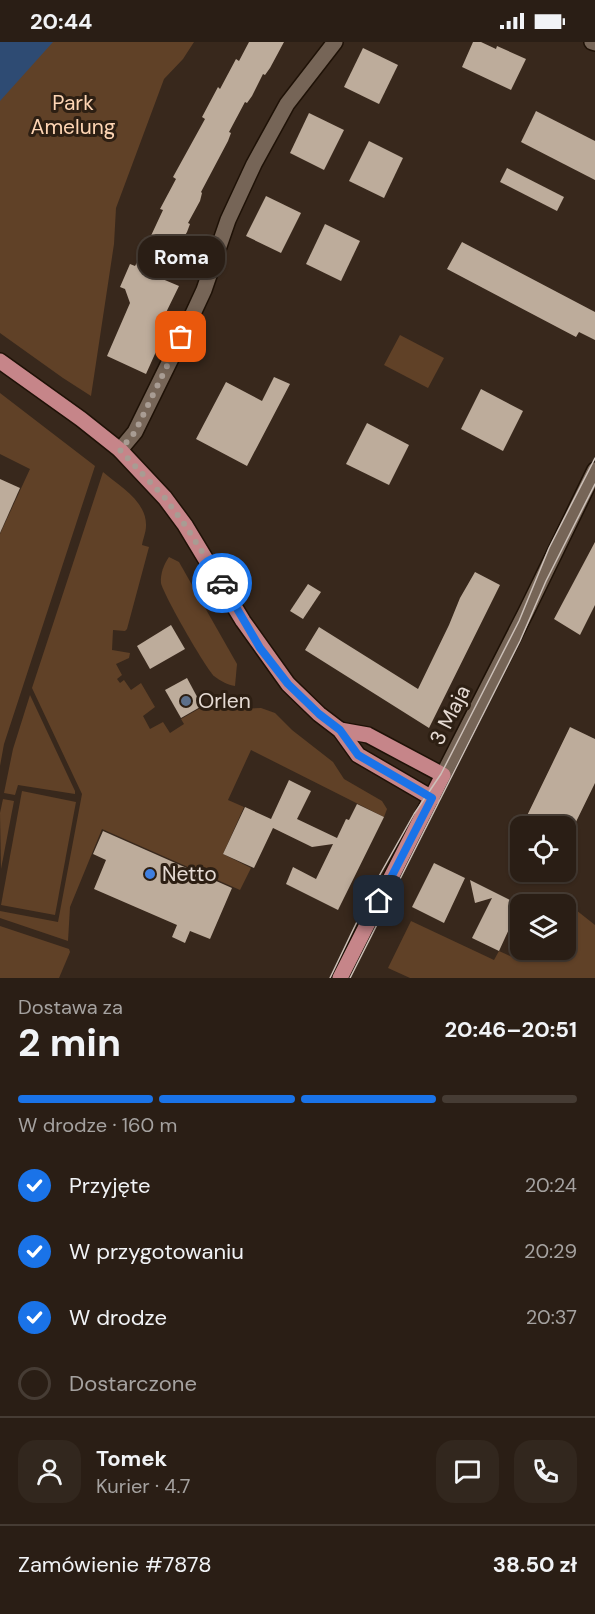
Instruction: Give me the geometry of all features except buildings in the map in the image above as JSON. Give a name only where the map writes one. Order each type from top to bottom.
[{"type":"main road","points":[[0,361],[120,450],[165,498],[185,525],[243,621],[282,678],[340,730],[358,755],[432,798]]},
{"type":"main road","points":[[340,730],[368,735],[443,775]]},
{"type":"main road","name":"3 Maja","points":[[340,978],[443,775]]},
{"type":"street","points":[[120,450],[135,432],[191,318],[210,274],[228,220],[254,164],[287,104],[335,42]]},
{"type":"street","name":"3 Maja","points":[[443,775],[595,470]]},
{"type":"green space","name":"Park Amelung","points":[[0,42],[194,42],[183,59],[164,79],[116,208],[114,244],[91,396],[0,333]]},
{"type":"green space","points":[[400,335],[444,358],[428,388],[384,365]]},
{"type":"green space","points":[[0,393],[95,466],[4,744],[0,766],[0,534],[30,469],[0,454]]},
{"type":"green space","points":[[103,472],[131,495],[145,517],[146,528],[142,545],[149,547],[127,629],[125,631],[113,630],[112,650],[130,653],[129,658],[116,664],[122,675],[117,679],[120,683],[124,680],[131,690],[141,683],[155,707],[143,716],[150,729],[163,722],[170,733],[184,724],[181,719],[202,707],[204,710],[261,708],[275,713],[292,730],[333,762],[344,779],[382,801],[387,809],[384,817],[251,750],[228,800],[244,807],[223,854],[251,868],[240,890],[102,829],[70,907],[68,941],[0,918],[0,911],[58,922],[82,794],[32,688]]},
{"type":"green space","points":[[169,557],[179,562],[237,664],[235,686],[214,676],[169,601],[161,580]]},
{"type":"green space","points":[[30,695],[75,794],[18,785],[15,795],[4,793],[13,749]]},
{"type":"green space","points":[[22,791],[76,802],[55,915],[1,905]]},
{"type":"green space","points":[[3,799],[14,801],[1,869],[0,813]]},
{"type":"green space","points":[[576,910],[595,925],[595,978],[410,978],[388,968],[411,921],[494,960],[499,951],[510,956],[510,960],[576,960]]},
{"type":"green space","points":[[0,926],[69,949],[70,952],[59,978],[0,978]]},
{"type":"water","points":[[0,42],[53,42],[0,101]]},
{"type":"tram line","points":[[330,978],[378,878],[414,814],[441,774],[463,731],[519,621],[549,548],[595,458]]},
{"type":"tram line","points":[[350,978],[520,641],[546,581],[595,484]]},
{"type":"way so far","points":[[181,337],[135,432],[120,450],[165,498],[222,583]]},
{"type":"place","name":"Roma","points":[[181,337]]},
{"type":"place","name":"Orlen","points":[[186,701]]},
{"type":"place","name":"Netto","points":[[150,874]]},
{"type":"route","points":[[222,583],[260,648],[288,684],[319,714],[340,730],[358,755],[432,798],[379,901]]}]
